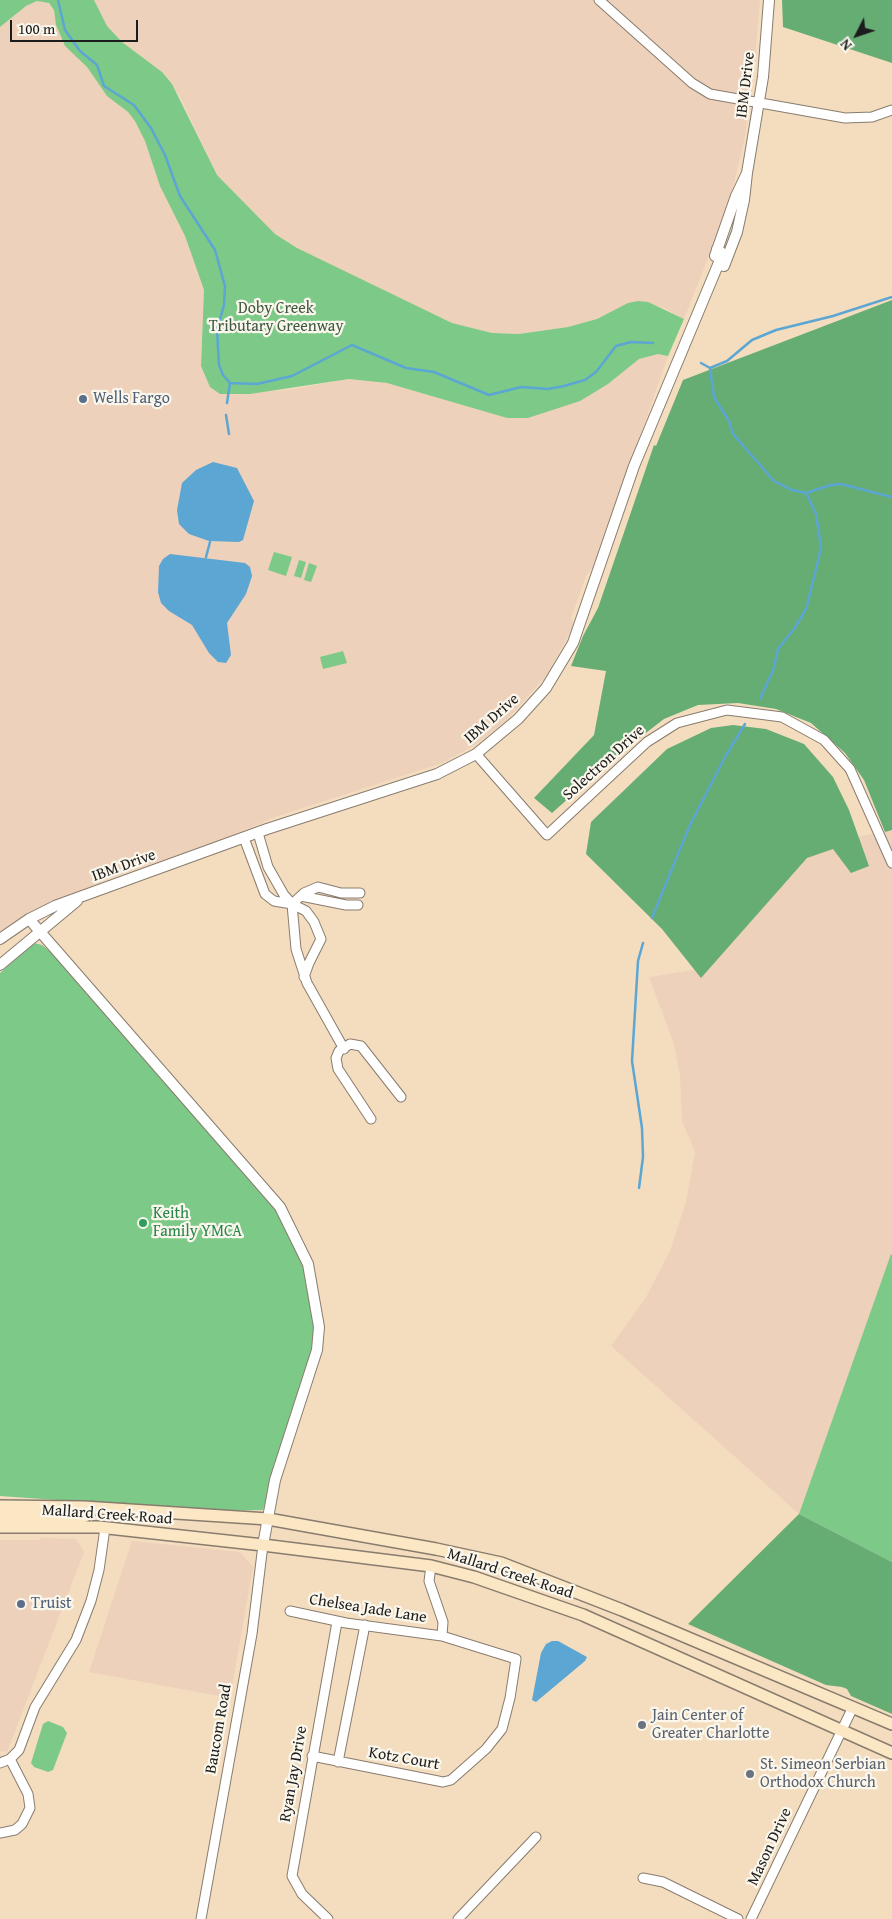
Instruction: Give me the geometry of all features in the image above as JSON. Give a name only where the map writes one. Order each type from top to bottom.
[{"type":"main road","name":"Mallard Creek Road","points":[[0,1506],[95,1508],[268,1519],[436,1548],[502,1563],[622,1610],[892,1724]]},
{"type":"main road","points":[[0,1516],[85,1516],[95,1508]]},
{"type":"main road","name":"Mallard Creek Road","points":[[0,1527],[63,1525],[105,1528],[431,1566],[516,1590],[583,1616],[892,1753]]},
{"type":"street","points":[[599,0],[696,87],[718,97],[845,118],[872,117],[892,110]]},
{"type":"street","name":"IBM Drive","points":[[0,939],[29,919],[55,906],[79,899],[258,833],[436,774],[476,754],[518,719],[537,700],[567,654],[580,624],[634,466],[694,321],[710,298],[733,241],[744,200],[759,104],[769,0]]},
{"type":"street","name":"IBM Drive","points":[[694,321],[696,303],[736,196],[747,173]]},
{"type":"street","name":"Solectron Drive","points":[[476,754],[547,835],[647,742],[677,722],[727,710],[782,717],[824,740],[850,769],[892,863]]},
{"type":"street","points":[[258,833],[268,867],[292,904],[296,949],[304,977],[318,1007],[344,1049]]},
{"type":"street","points":[[244,838],[266,894],[274,900],[292,904],[306,911],[314,922],[321,939],[308,963],[304,977]]},
{"type":"street","points":[[292,904],[301,896],[318,887],[360,893]]},
{"type":"street","points":[[332,902],[338,891]]},
{"type":"street","points":[[301,896],[358,905]]},
{"type":"street","name":"IBM Drive","points":[[0,965],[79,899]]},
{"type":"street","points":[[29,919],[275,1201],[294,1232],[308,1264],[319,1327],[317,1350],[275,1480],[263,1545]]},
{"type":"street","points":[[371,1119],[338,1069],[336,1058],[339,1051],[350,1044],[355,1044],[366,1050],[402,1097]]},
{"type":"street","points":[[0,1763],[10,1760],[19,1750],[35,1707],[72,1648],[82,1626],[99,1570],[105,1528]]},
{"type":"street","name":"Baucom Road","points":[[202,1919],[252,1634],[263,1545]]},
{"type":"street","points":[[431,1566],[429,1582],[443,1622],[442,1636]]},
{"type":"street","name":"Chelsea Jade Lane","points":[[290,1611],[337,1622],[442,1636]]},
{"type":"street","name":"Ryan Jay Drive","points":[[328,1919],[302,1894],[292,1876],[337,1622]]},
{"type":"street","points":[[338,1762],[365,1625]]},
{"type":"street","name":"Kotz Court","points":[[312,1756],[444,1782],[451,1780],[460,1773],[497,1737],[506,1718],[516,1659],[442,1636]]},
{"type":"street","name":"Mason Drive","points":[[751,1919],[853,1707]]},
{"type":"street","points":[[0,1833],[15,1830],[22,1824],[30,1808],[28,1794],[10,1760]]},
{"type":"street","points":[[458,1919],[536,1837]]},
{"type":"street","points":[[643,1878],[663,1882],[738,1919]]},
{"type":"shaded area","points":[[94,0],[760,0],[753,80],[744,142],[732,191],[720,228],[684,319],[664,308],[638,301],[628,303],[597,319],[568,327],[519,334],[492,333],[452,323],[297,248],[275,234],[217,175],[179,95],[162,72],[122,42],[107,26]]},
{"type":"shaded area","points":[[37,1],[49,3],[54,10],[56,25],[65,46],[87,67],[96,81],[116,103],[128,112],[145,141],[160,186],[185,236],[204,291],[201,366],[230,395],[294,389],[349,379],[387,383],[507,418],[528,418],[608,384],[639,359],[658,354],[668,356],[595,565],[586,576],[571,618],[574,625],[547,675],[509,718],[478,743],[443,763],[278,816],[219,841],[108,879],[56,902],[0,934],[0,27],[26,6]]},
{"type":"shaded area","points":[[892,830],[892,1255],[799,1514],[611,1346],[645,1299],[670,1251],[686,1202],[695,1152],[682,1121],[680,1076],[674,1044],[649,977],[694,970],[804,847]]},
{"type":"shaded area","points":[[40,1538],[76,1539],[84,1552],[7,1752],[0,1751],[0,1540],[40,1540]]},
{"type":"shaded area","points":[[132,1541],[240,1552],[253,1567],[230,1698],[89,1672]]},
{"type":"green space","name":"Doby Creek Tributary Greenway","points":[[0,0],[94,0],[107,26],[122,42],[162,72],[172,84],[217,175],[275,234],[297,248],[452,323],[492,333],[519,334],[568,327],[597,319],[628,303],[648,302],[684,319],[668,356],[658,354],[639,359],[608,384],[580,401],[528,418],[507,418],[387,383],[349,379],[250,394],[220,394],[210,387],[201,366],[204,290],[185,236],[160,186],[145,141],[135,121],[128,112],[107,96],[87,67],[65,46],[56,25],[54,10],[49,3],[37,1],[26,6],[0,27]]},
{"type":"green space","points":[[782,0],[892,0],[892,63],[783,27]]},
{"type":"green space","points":[[892,300],[892,830],[885,832],[864,780],[845,753],[811,723],[776,709],[738,703],[698,705],[664,719],[616,756],[552,813],[534,798],[594,735],[606,671],[571,666],[583,636],[598,608],[654,445],[656,446],[683,380]]},
{"type":"green space","points":[[274,552],[292,557],[286,576],[268,570]]},
{"type":"green space","points":[[299,560],[306,562],[301,578],[294,576]]},
{"type":"green space","points":[[309,563],[317,566],[311,582],[304,580]]},
{"type":"green space","points":[[343,651],[347,663],[323,669],[320,657]]},
{"type":"green space","points":[[733,725],[766,729],[804,744],[833,777],[849,810],[869,866],[851,873],[833,849],[807,858],[701,978],[662,929],[586,854],[591,822],[667,749],[711,728]]},
{"type":"green space","name":"Keith Family YMCA","points":[[34,943],[42,945],[52,953],[275,1208],[305,1266],[315,1324],[312,1353],[263,1510],[214,1511],[0,1496],[0,973]]},
{"type":"green space","points":[[892,1255],[892,1562],[799,1514]]},
{"type":"green space","points":[[799,1514],[892,1562],[892,1714],[851,1696],[847,1689],[826,1685],[688,1624]]},
{"type":"green space","points":[[48,1721],[63,1727],[67,1733],[53,1770],[48,1772],[34,1767],[31,1763],[43,1724]]},
{"type":"water","points":[[213,462],[237,468],[254,501],[243,540],[239,542],[209,541],[189,534],[179,524],[177,510],[182,483],[196,470]]},
{"type":"water","points":[[170,554],[245,563],[250,567],[252,576],[246,594],[227,623],[231,655],[226,663],[218,662],[209,653],[192,625],[169,611],[161,603],[158,592],[159,566],[163,559]]},
{"type":"water","points":[[558,1641],[587,1657],[585,1661],[536,1702],[532,1700],[541,1653],[546,1644]]},
{"type":"waterway","points":[[58,0],[65,30],[80,51],[97,65],[104,86],[134,105],[151,128],[165,155],[180,196],[215,250],[225,286],[224,305],[217,330],[219,365],[223,375],[230,383],[257,384],[292,376],[352,345],[406,368],[434,372],[489,395],[521,387],[548,389],[585,380],[596,372],[616,346],[631,342],[653,343]]},
{"type":"waterway","points":[[701,363],[710,368],[727,361],[752,340],[776,330],[833,316],[892,297]]},
{"type":"waterway","points":[[710,368],[714,397],[729,421],[733,434],[774,481],[792,490],[806,493],[831,485],[841,484],[892,497]]},
{"type":"waterway","points":[[227,403],[230,383]]},
{"type":"waterway","points":[[226,415],[229,434]]},
{"type":"waterway","points":[[760,699],[774,668],[778,649],[794,629],[806,609],[818,561],[821,547],[816,514],[806,493]]},
{"type":"waterway","points":[[206,557],[210,542]]},
{"type":"waterway","points":[[652,918],[689,827],[725,757],[745,724]]},
{"type":"waterway","points":[[639,1188],[643,1157],[642,1128],[632,1061],[638,961],[643,943]]},
{"type":"place","name":"Wells Fargo","points":[[83,399]]},
{"type":"place","name":"Keith Family YMCA","points":[[143,1223]]},
{"type":"place","name":"Truist","points":[[21,1604]]},
{"type":"place","name":"Jain Center of Greater Charlotte","points":[[642,1725]]},
{"type":"place","name":"St. Simeon Serbian Orthodox Church","points":[[750,1774]]}]
